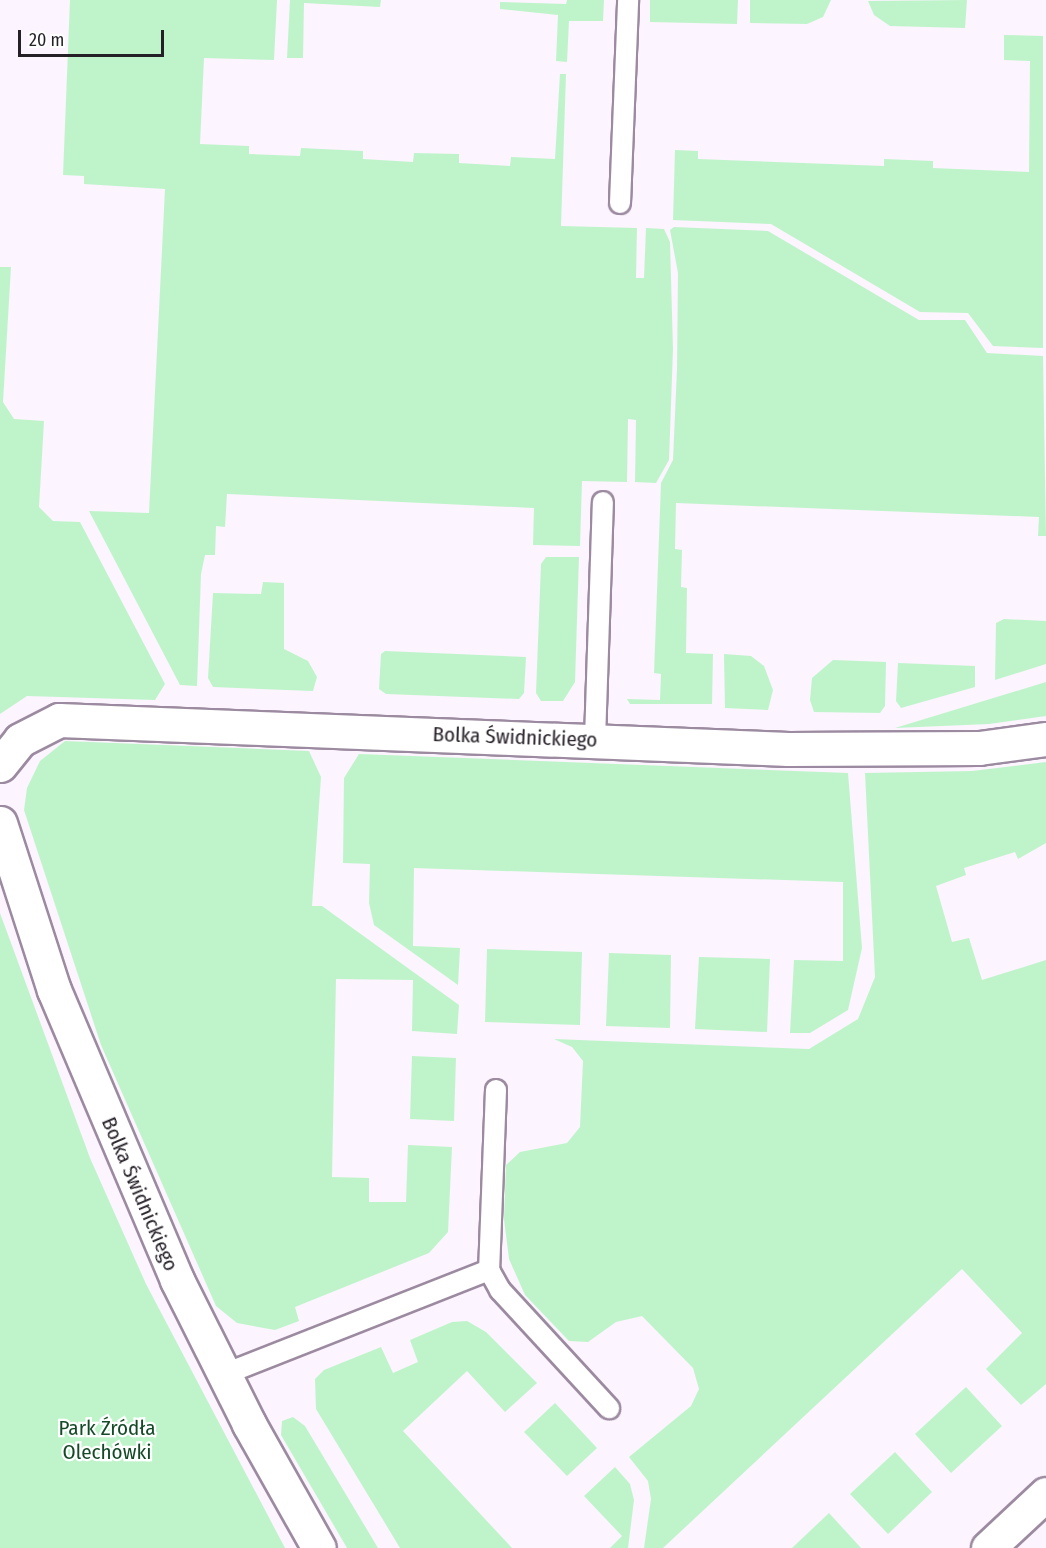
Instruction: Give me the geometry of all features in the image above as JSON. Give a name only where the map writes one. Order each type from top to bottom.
[{"type":"street","name":"Bolka Świdnickiego","points":[[0,765],[20,740],[59,720],[889,750],[979,748],[1046,739]]},
{"type":"street","name":"Bolka Świdnickiego","points":[[0,823],[54,990],[177,1280],[319,1548]]},
{"type":"street","points":[[988,1548],[1045,1496]]},
{"type":"lane","points":[[621,202],[628,0]]},
{"type":"lane","points":[[595,740],[603,501]]},
{"type":"lane","points":[[496,1090],[489,1270],[500,1290],[609,1408]]},
{"type":"lane","points":[[225,1374],[489,1270]]},
{"type":"green space","points":[[70,0],[277,0],[274,60],[204,58],[200,144],[249,146],[249,154],[300,156],[301,148],[363,151],[363,159],[413,162],[414,153],[459,154],[459,163],[510,166],[511,157],[555,159],[560,74],[566,74],[561,226],[637,228],[636,278],[644,278],[646,228],[664,229],[670,242],[673,349],[669,460],[656,483],[635,482],[636,420],[628,419],[627,482],[582,481],[580,546],[533,545],[534,508],[227,494],[225,527],[216,526],[215,555],[205,555],[201,574],[197,686],[180,685],[89,511],[149,513],[165,189],[84,184],[84,176],[63,175]]},
{"type":"green space","points":[[290,0],[381,0],[380,7],[304,3],[303,58],[287,58]]},
{"type":"green space","points":[[567,0],[604,0],[603,21],[569,21],[567,62],[556,61],[558,15],[500,9],[500,2],[566,4]]},
{"type":"green space","points":[[650,0],[738,0],[737,24],[650,22]]},
{"type":"green space","points":[[750,0],[831,0],[823,17],[807,24],[750,23]]},
{"type":"green space","points":[[967,0],[965,28],[890,26],[874,15],[868,1]]},
{"type":"green space","points":[[1004,35],[1043,36],[1043,348],[993,346],[968,313],[920,312],[771,224],[673,220],[675,150],[698,151],[698,159],[884,166],[884,159],[933,161],[933,168],[1029,172],[1030,61],[1004,60]]},
{"type":"green space","points":[[674,227],[768,231],[919,320],[965,320],[987,353],[1043,356],[1046,536],[1038,536],[1039,517],[676,503],[675,549],[682,550],[681,587],[687,588],[686,653],[713,654],[712,704],[630,704],[627,699],[660,700],[661,674],[654,673],[661,483],[673,460],[677,369],[678,273],[670,230]]},
{"type":"green space","points":[[0,267],[11,267],[3,402],[14,419],[44,421],[39,507],[53,521],[80,522],[165,684],[155,700],[27,696],[0,714]]},
{"type":"green space","points":[[546,557],[579,557],[575,682],[563,701],[541,701],[536,693],[541,564]]},
{"type":"green space","points":[[263,582],[284,583],[284,649],[308,661],[317,677],[313,691],[213,687],[208,678],[213,593],[261,594]]},
{"type":"green space","points":[[1004,619],[1046,621],[1046,664],[995,680],[996,623]]},
{"type":"green space","points":[[385,651],[526,657],[524,693],[519,699],[386,694],[379,689],[381,654]]},
{"type":"green space","points":[[724,654],[751,656],[764,666],[773,690],[768,710],[725,708]]},
{"type":"green space","points":[[833,660],[886,662],[885,706],[880,713],[814,712],[810,700],[812,678]]},
{"type":"green space","points":[[898,663],[975,666],[975,687],[901,708],[896,701]]},
{"type":"green space","points":[[1046,682],[1046,716],[989,724],[895,728]]},
{"type":"green space","points":[[65,741],[309,751],[321,777],[312,906],[322,906],[459,1005],[457,1034],[412,1031],[413,980],[336,979],[332,1177],[369,1178],[369,1202],[406,1202],[408,1145],[452,1147],[448,1232],[429,1253],[295,1307],[299,1321],[275,1330],[237,1323],[216,1306],[101,1045],[24,810],[27,788],[40,761]]},
{"type":"green space","points":[[359,754],[848,773],[862,948],[848,1010],[810,1033],[790,1033],[794,960],[843,961],[843,882],[414,868],[413,946],[460,948],[458,985],[374,925],[369,903],[370,864],[343,863],[344,778]]},
{"type":"green space","points":[[1046,762],[1046,843],[1018,859],[1015,852],[964,868],[966,875],[936,886],[952,942],[969,938],[982,980],[1046,960],[1046,1384],[1021,1405],[986,1369],[1022,1333],[962,1269],[663,1548],[644,1548],[651,1499],[648,1481],[629,1457],[691,1406],[699,1389],[693,1368],[642,1316],[616,1322],[588,1342],[569,1341],[525,1295],[509,1259],[504,1219],[506,1165],[520,1152],[567,1143],[580,1127],[583,1061],[572,1047],[554,1039],[809,1049],[858,1019],[875,977],[865,773],[972,771]]},
{"type":"green space","name":"Park Źródła Olechówki","points":[[0,913],[90,1158],[146,1284],[285,1548],[0,1548]]},
{"type":"green space","points":[[487,949],[582,952],[580,1025],[485,1022]]},
{"type":"green space","points":[[609,953],[671,955],[670,1028],[606,1026]]},
{"type":"green space","points":[[699,957],[770,959],[767,1032],[695,1029]]},
{"type":"green space","points":[[412,1056],[456,1058],[454,1121],[410,1119]]},
{"type":"green space","points":[[467,1321],[486,1332],[537,1383],[505,1412],[467,1371],[403,1431],[512,1548],[400,1548],[316,1409],[315,1379],[324,1370],[381,1347],[393,1373],[418,1362],[410,1340],[452,1322]]},
{"type":"green space","points":[[966,1387],[1002,1426],[951,1473],[915,1434]]},
{"type":"green space","points":[[555,1403],[597,1448],[567,1476],[524,1432]]},
{"type":"green space","points":[[293,1417],[305,1426],[378,1548],[347,1548],[281,1435],[282,1421]]},
{"type":"green space","points":[[895,1452],[932,1492],[888,1534],[850,1494]]},
{"type":"green space","points":[[615,1467],[630,1484],[634,1500],[628,1548],[610,1548],[622,1536],[584,1496]]},
{"type":"green space","points":[[829,1513],[861,1548],[792,1548]]}]
